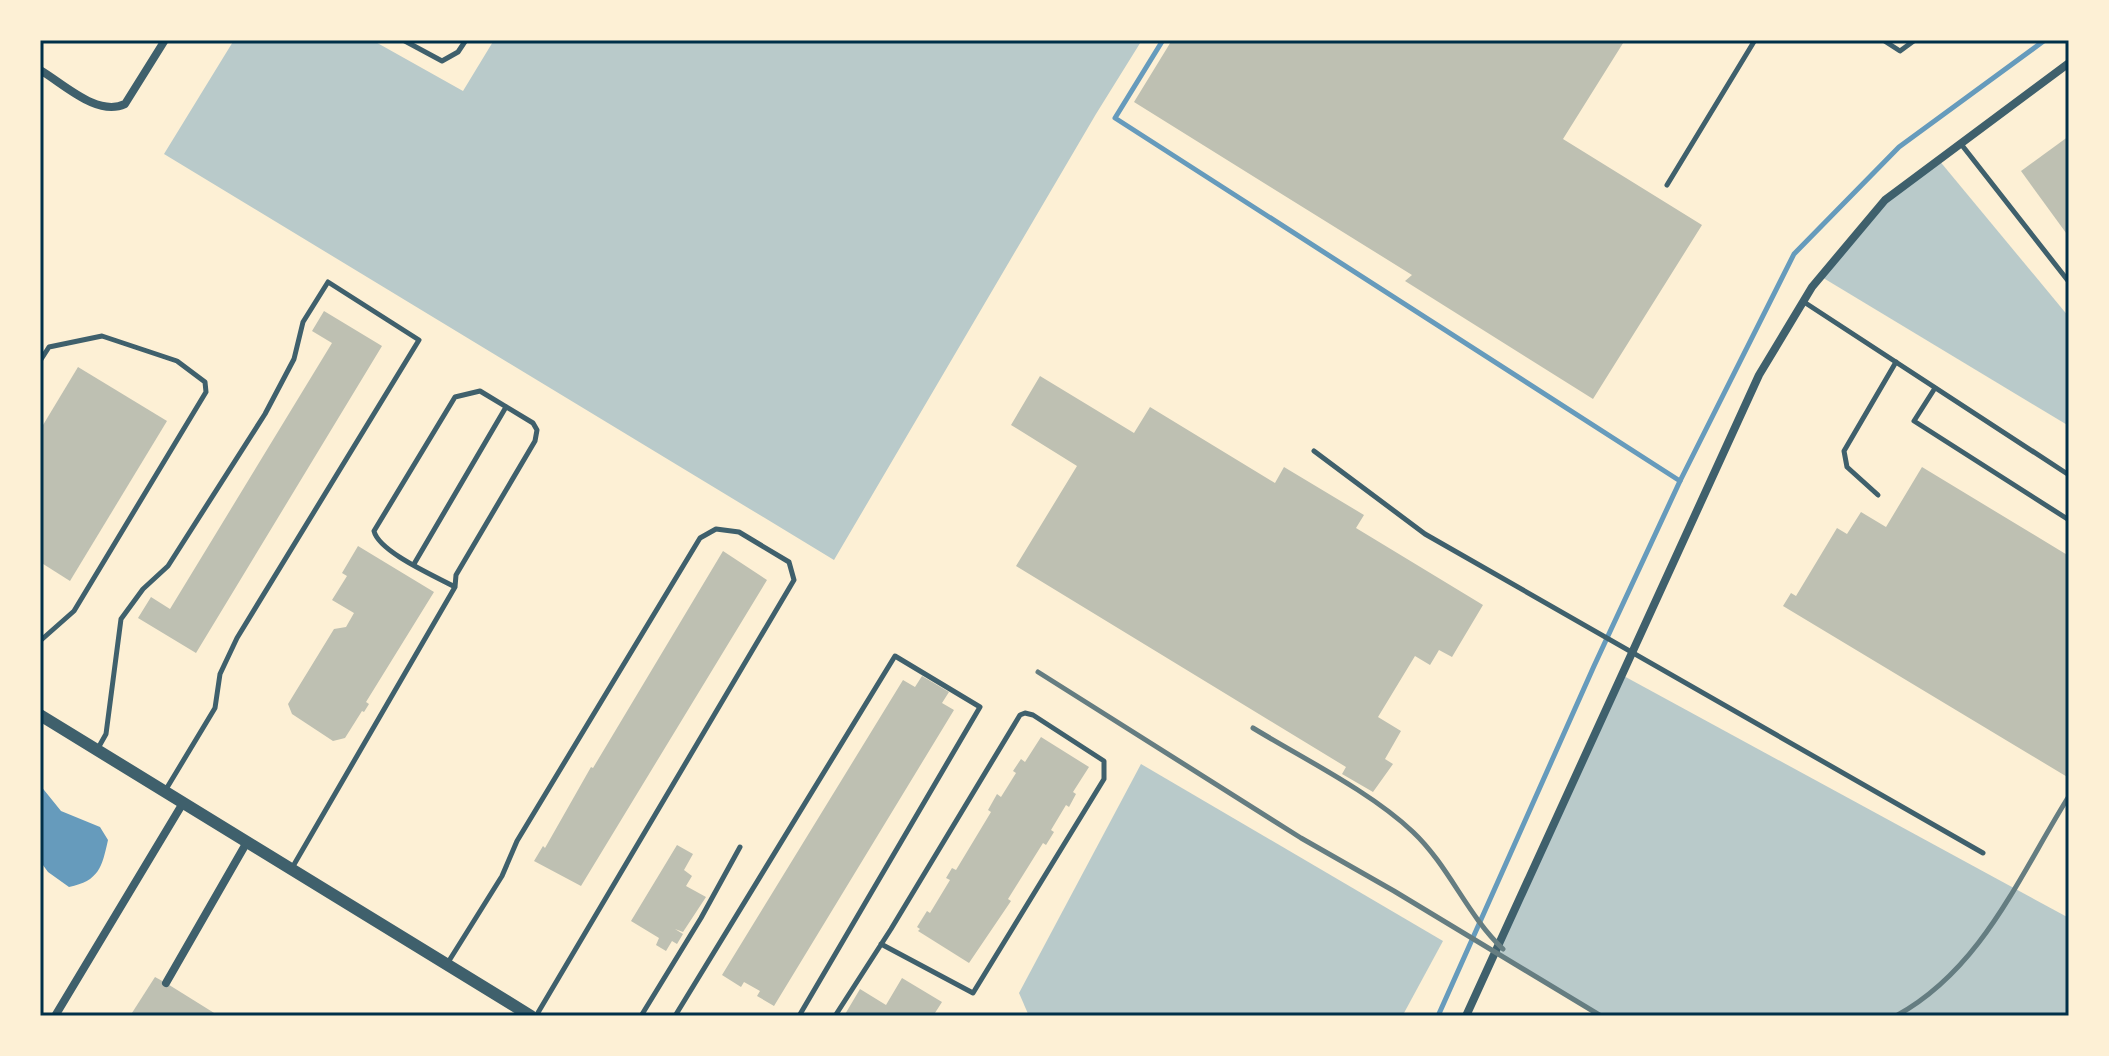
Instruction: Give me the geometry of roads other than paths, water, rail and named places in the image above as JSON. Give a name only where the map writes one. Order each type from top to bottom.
[{"type":"street","points":[[40,70],[85,98],[106,108],[115,108],[125,104],[165,40]]},
{"type":"street","points":[[1466,1016],[1759,375],[1803,301],[1830,262],[1885,200],[2069,63]]},
{"type":"street","points":[[40,715],[534,1016]]},
{"type":"street","points":[[55,1016],[183,803]]},
{"type":"street","points":[[166,983],[247,842]]},
{"type":"lane","points":[[403,40],[442,61],[458,52],[466,40]]},
{"type":"lane","points":[[1667,185],[1755,40]]},
{"type":"lane","points":[[1883,40],[1900,51],[1915,40]]},
{"type":"lane","points":[[1961,143],[2069,282]]},
{"type":"lane","points":[[97,750],[106,734],[121,619],[143,589],[168,566],[257,427],[294,359],[303,322],[328,282],[419,340],[237,638],[220,674],[215,708],[165,792]]},
{"type":"lane","points":[[1803,301],[2069,475]]},
{"type":"lane","points":[[40,361],[49,347],[102,336],[177,361],[205,382],[206,392],[74,611],[40,641]]},
{"type":"lane","points":[[1878,495],[1847,467],[1844,451],[1896,362]]},
{"type":"lane","points":[[1935,388],[1914,421],[2069,520]]},
{"type":"lane","points":[[292,869],[455,587],[456,575],[537,436],[533,423],[480,391],[455,397],[376,525],[375,537],[380,544],[455,587]]},
{"type":"lane","points":[[414,564],[506,407]]},
{"type":"lane","points":[[1314,451],[1425,534],[1983,853]]},
{"type":"lane","points":[[447,964],[502,876],[524,827],[700,538],[716,529],[739,532],[789,562],[794,580],[534,1016]]},
{"type":"lane","points":[[675,1016],[895,656],[980,707],[799,1016]]},
{"type":"lane","points":[[835,1016],[1020,715],[1033,715],[1104,761],[1104,779],[973,993],[881,944]]},
{"type":"lane","points":[[641,1016],[740,847]]},
{"type":"water","points":[[40,785],[61,811],[100,827],[108,840],[98,871],[87,881],[69,887],[48,872],[40,861]]},
{"type":"waterway","points":[[1163,40],[1115,118],[1680,481]]},
{"type":"waterway","points":[[1438,1016],[1680,481],[1794,254],[1899,147],[2045,40]]},
{"type":"railway","points":[[1038,672],[1301,838],[1601,1016]]},
{"type":"railway","points":[[1253,728],[1357,790],[1413,832],[1503,949]]},
{"type":"railway","points":[[1896,1016],[1926,996],[1975,947],[2015,888],[2069,796]]}]
